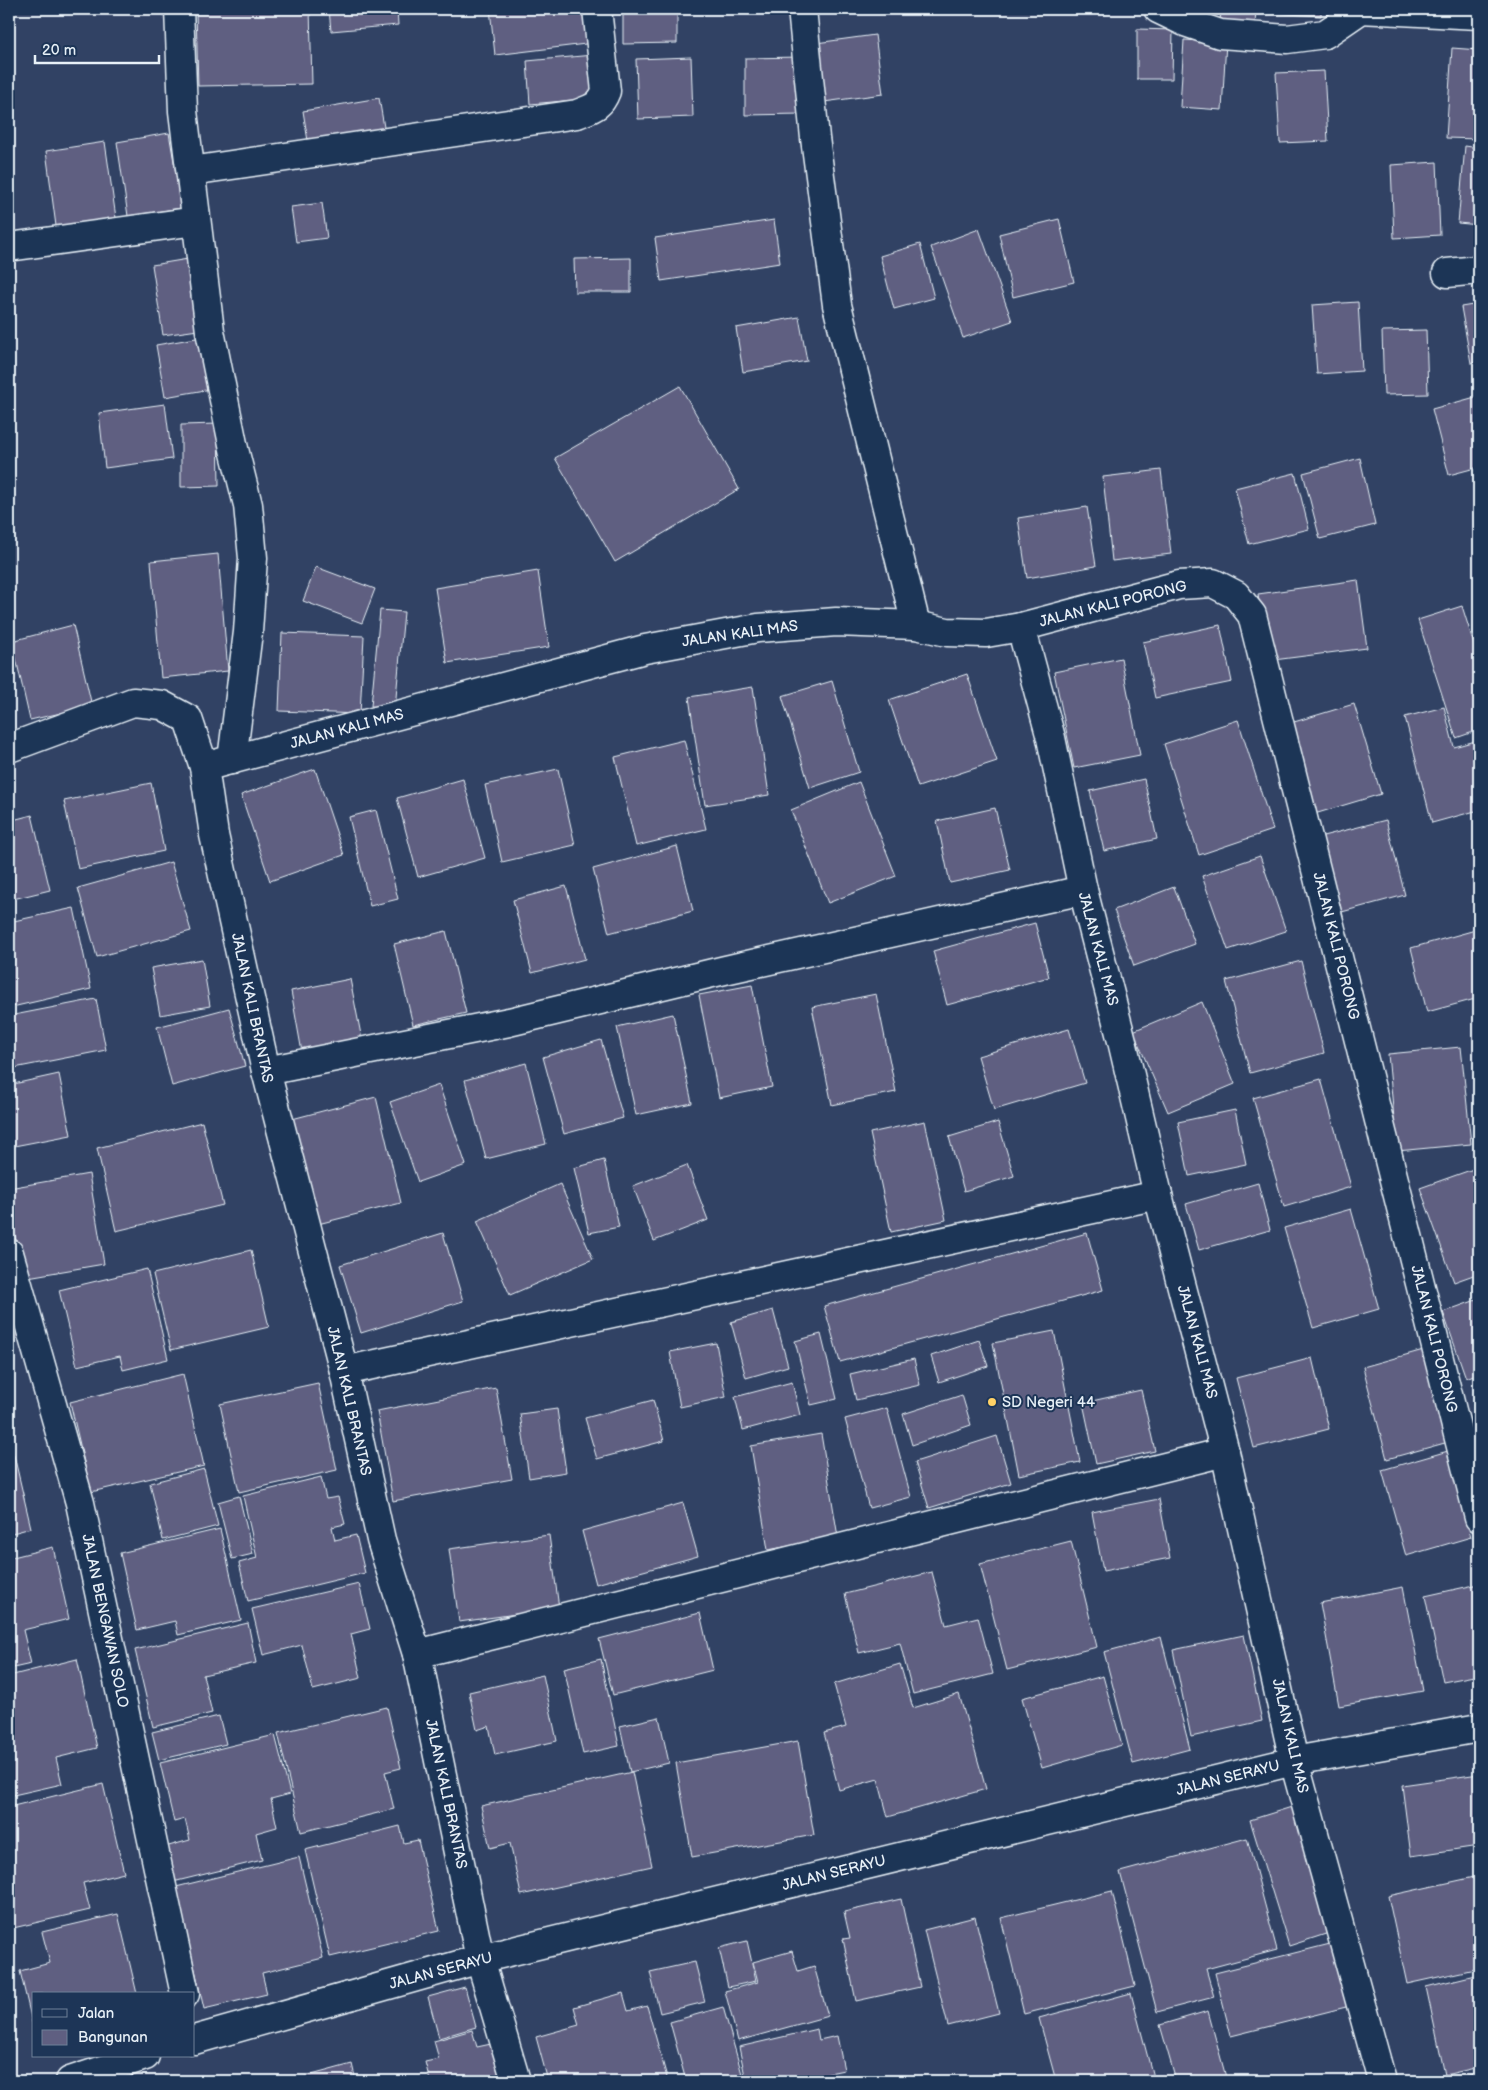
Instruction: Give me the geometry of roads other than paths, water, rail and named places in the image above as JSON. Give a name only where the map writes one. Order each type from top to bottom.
[{"type":"street","points":[[179,9],[183,111],[210,331],[234,449],[248,505],[254,558],[248,632],[232,760]]},
{"type":"street","points":[[191,171],[577,114],[602,102],[606,91],[597,9]]},
{"type":"street","points":[[802,9],[815,138],[837,305],[916,626]]},
{"type":"street","points":[[1158,9],[1185,22],[1220,34],[1287,40],[1325,34],[1360,9],[1479,15]]},
{"type":"street","points":[[9,247],[196,221]]},
{"type":"street","points":[[1447,273],[1479,270]]},
{"type":"street","name":"JALAN KALI PORONG","points":[[1021,627],[1179,585],[1213,583],[1236,595],[1252,615],[1479,1518]]},
{"type":"street","name":"JALAN KALI MAS","points":[[204,767],[644,649],[758,628],[836,622],[916,626],[947,632],[986,634],[1021,627],[1051,738],[1082,890],[1122,1041],[1158,1195],[1225,1452],[1294,1762],[1382,2081]]},
{"type":"street","name":"JALAN KALI BRANTAS","points":[[9,748],[133,702],[162,705],[188,719],[204,767],[214,835],[266,1071],[344,1371],[381,1540],[417,1654],[480,1959],[516,2081]]},
{"type":"street","points":[[266,1071],[509,1022],[725,970],[1082,890]]},
{"type":"street","points":[[344,1371],[1158,1195]]},
{"type":"street","name":"JALAN BENGAWAN SOLO","points":[[9,1253],[80,1503],[185,1992]]},
{"type":"street","points":[[417,1654],[1225,1452]]},
{"type":"street","name":"JALAN SERAYU","points":[[195,2039],[480,1959],[1294,1762],[1479,1728]]},
{"type":"street","points":[[70,2081],[139,2058]]},
{"type":"place","name":"SD Negeri 44","points":[[992,1402]]}]
